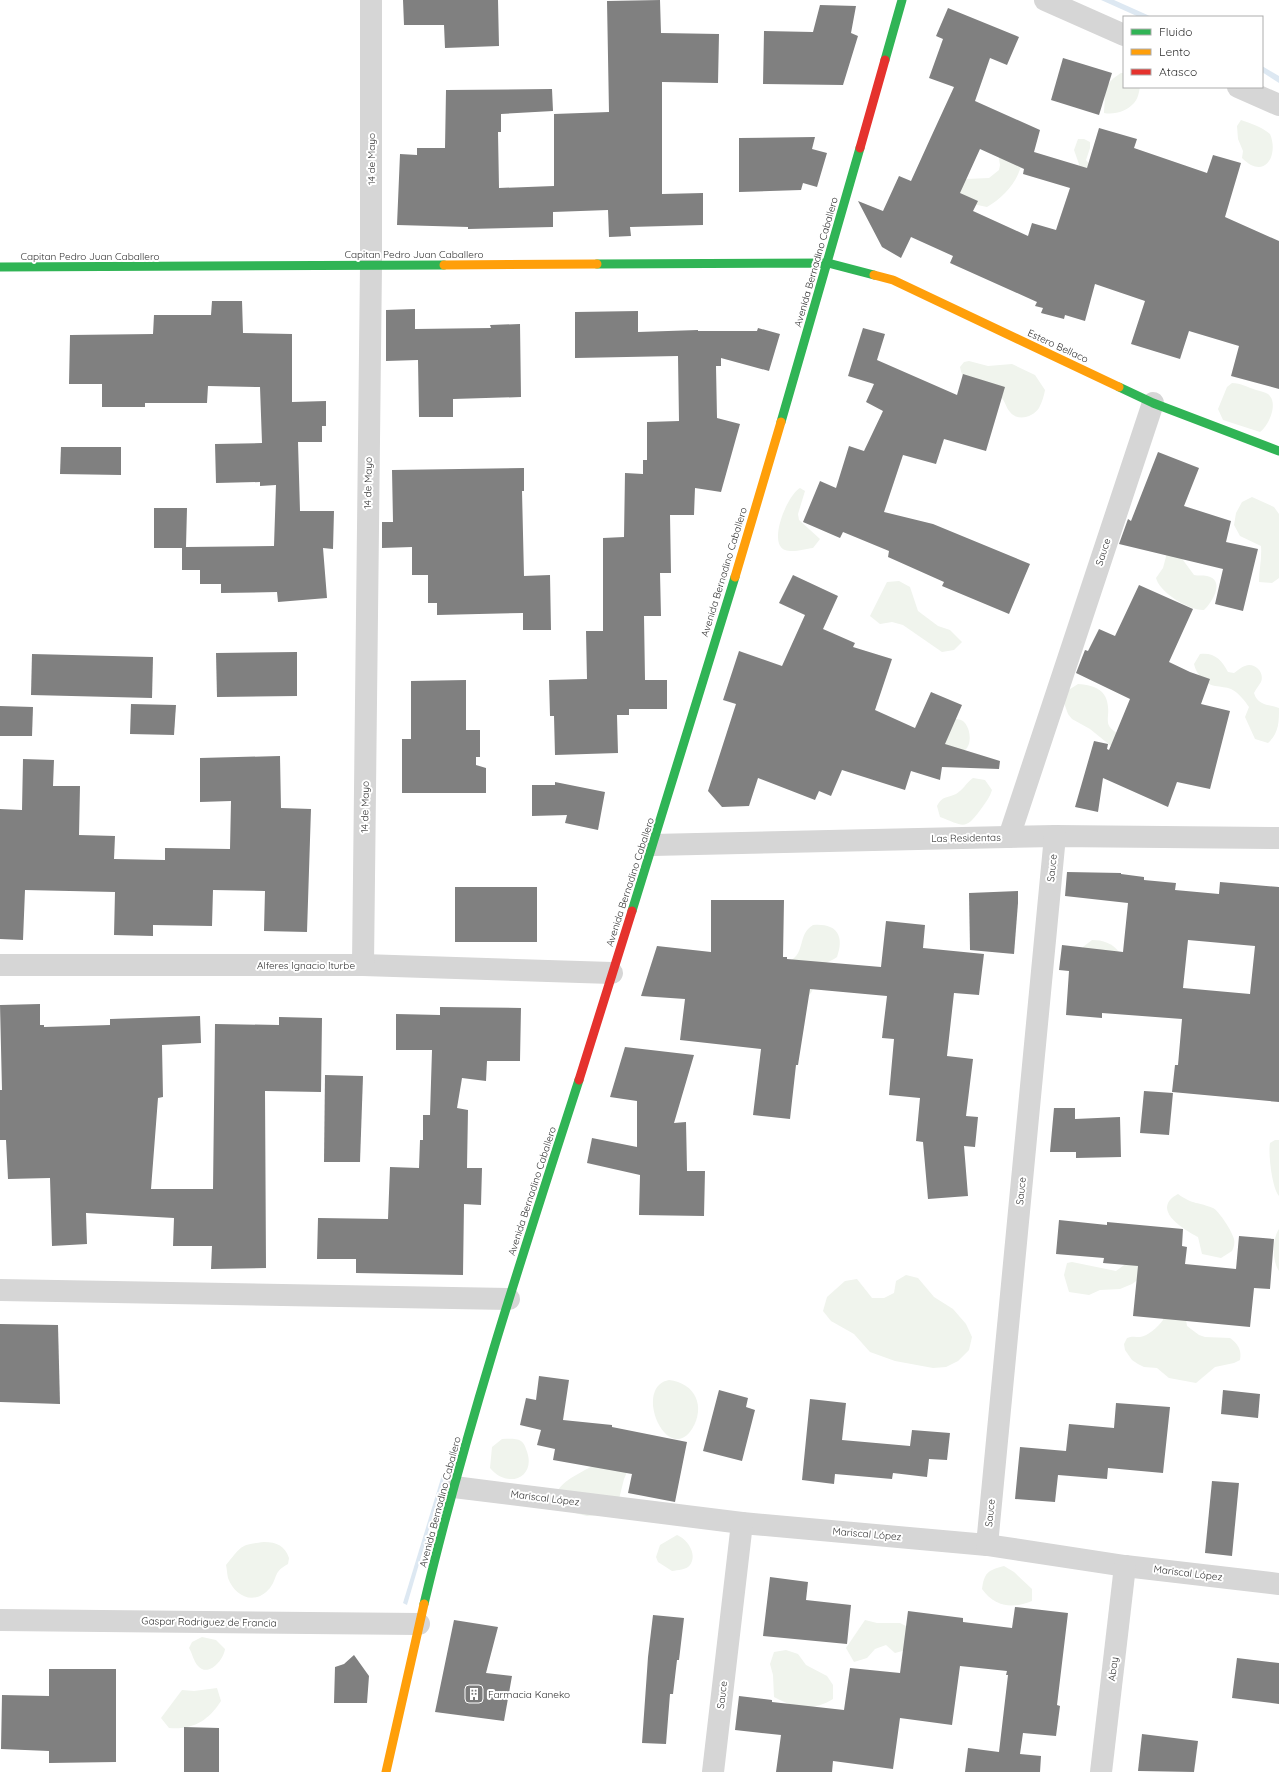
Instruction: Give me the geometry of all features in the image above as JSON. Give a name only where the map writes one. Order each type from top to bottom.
[{"type":"street","name":"14 de Mayo","points":[[363,966],[371,265],[372,0]]},
{"type":"street","name":"Avenida Bernadino Caballero","points":[[386,1772],[419,1624],[454,1487],[509,1299],[652,845],[828,263],[902,0]]},
{"type":"street","points":[[1046,0],[1123,35]]},
{"type":"street","points":[[1240,88],[1279,105]]},
{"type":"street","name":"Capitan Pedro Juan Caballero","points":[[0,267],[828,263]]},
{"type":"street","name":"Estero Bellaco","points":[[828,263],[893,280],[1153,403],[1279,451]]},
{"type":"street","name":"Sauce","points":[[1009,837],[1153,403]]},
{"type":"street","name":"Sauce","points":[[987,1545],[1055,836]]},
{"type":"street","name":"Las Residentas","points":[[652,845],[1055,836],[1279,838]]},
{"type":"street","name":"Alferes Ignacio Iturbe","points":[[0,965],[363,966],[612,973]]},
{"type":"street","points":[[0,1290],[509,1299]]},
{"type":"street","name":"Mariscal López","points":[[454,1487],[742,1522],[987,1545],[1125,1566],[1279,1584]]},
{"type":"street","name":"Sauce","points":[[713,1772],[742,1522]]},
{"type":"street","name":"Abay","points":[[1101,1772],[1125,1566]]},
{"type":"street","name":"Gaspar Rodriguez de Francia","points":[[0,1620],[419,1624]]},
{"type":"shaded area","points":[[1101,0],[1114,0],[1150,16],[1137,16]]},
{"type":"shaded area","points":[[1263,67],[1279,76],[1279,83],[1263,73]]},
{"type":"shaded area","points":[[1123,73],[1123,88],[1140,88],[1137,97],[1131,106],[1124,110],[1116,113],[1104,113],[1106,90],[1108,85],[1115,77]]},
{"type":"shaded area","points":[[1241,120],[1260,127],[1270,134],[1273,150],[1268,162],[1263,166],[1257,167],[1242,158],[1243,151],[1238,139],[1237,126]]},
{"type":"shaded area","points":[[1078,139],[1084,139],[1090,142],[1090,148],[1086,160],[1090,165],[1130,180],[1080,167],[1074,150]]},
{"type":"shaded area","points":[[998,152],[1022,161],[1018,175],[1005,193],[987,207],[968,203],[952,192],[966,179],[989,178],[999,170],[1000,165]]},
{"type":"shaded area","points":[[969,361],[988,366],[1012,364],[1035,375],[1045,390],[1039,408],[1029,416],[1021,418],[1013,415],[1000,396],[994,392],[971,385],[966,381],[960,367],[964,362]]},
{"type":"shaded area","points":[[1232,383],[1241,384],[1268,394],[1271,398],[1273,403],[1272,414],[1267,424],[1260,432],[1223,420],[1218,409],[1227,387]]},
{"type":"shaded area","points":[[800,488],[805,491],[798,514],[799,520],[820,539],[813,548],[788,551],[780,546],[778,538],[779,529],[785,508],[795,492]]},
{"type":"shaded area","points":[[1252,497],[1274,507],[1279,514],[1279,578],[1272,583],[1259,582],[1261,546],[1240,536],[1234,525],[1236,513],[1242,502]]},
{"type":"shaded area","points":[[1168,549],[1180,556],[1194,575],[1207,576],[1213,578],[1216,582],[1216,592],[1211,602],[1204,610],[1191,607],[1176,600],[1158,583],[1156,578],[1163,568]]},
{"type":"shaded area","points":[[899,581],[910,587],[918,611],[938,626],[950,630],[962,642],[954,650],[942,652],[903,625],[892,622],[880,624],[870,616],[887,582]]},
{"type":"shaded area","points":[[1200,654],[1209,654],[1217,658],[1228,672],[1234,673],[1242,667],[1248,665],[1252,665],[1260,671],[1262,678],[1254,693],[1256,697],[1264,704],[1279,708],[1276,731],[1268,743],[1255,739],[1245,717],[1249,707],[1239,694],[1229,688],[1211,685],[1204,681],[1199,675],[1194,664]]},
{"type":"shaded area","points":[[1078,684],[1094,687],[1105,696],[1107,701],[1109,725],[1121,736],[1121,754],[1090,729],[1072,719],[1068,714],[1064,703],[1067,691]]},
{"type":"shaded area","points":[[951,719],[959,719],[963,721],[969,730],[970,738],[969,745],[965,750],[950,756],[935,726]]},
{"type":"shaded area","points":[[973,778],[985,780],[992,790],[988,800],[976,816],[964,825],[954,823],[940,817],[937,806],[941,800],[958,793]]},
{"type":"shaded area","points":[[813,925],[828,926],[833,928],[837,932],[840,942],[837,957],[822,965],[816,971],[814,975],[812,992],[805,999],[790,961],[798,953],[805,934]]},
{"type":"shaded area","points":[[1092,940],[1107,943],[1119,952],[1084,968],[1083,947]]},
{"type":"shaded area","points":[[1275,1140],[1279,1140],[1279,1196],[1274,1186],[1270,1162],[1270,1143]]},
{"type":"shaded area","points":[[1178,1194],[1192,1202],[1213,1208],[1219,1213],[1233,1235],[1234,1246],[1232,1251],[1221,1258],[1202,1254],[1198,1237],[1178,1224],[1168,1212],[1167,1206],[1170,1200]]},
{"type":"shaded area","points":[[1279,1229],[1279,1271],[1275,1262],[1274,1244]]},
{"type":"shaded area","points":[[1137,1258],[1143,1276],[1132,1284],[1120,1289],[1100,1290],[1089,1295],[1069,1292],[1064,1275],[1067,1263],[1072,1262],[1116,1271],[1131,1260]]},
{"type":"shaded area","points":[[906,1275],[918,1278],[934,1297],[953,1309],[966,1324],[972,1337],[969,1350],[958,1361],[946,1367],[933,1368],[895,1361],[870,1352],[854,1334],[831,1321],[823,1311],[827,1297],[845,1281],[857,1279],[872,1298],[884,1298],[894,1293],[896,1281]]},
{"type":"shaded area","points":[[1185,1313],[1187,1326],[1199,1335],[1205,1337],[1230,1338],[1233,1340],[1240,1350],[1240,1360],[1234,1363],[1215,1367],[1196,1383],[1169,1378],[1157,1368],[1144,1367],[1132,1360],[1125,1350],[1124,1344],[1127,1338],[1140,1337],[1149,1333],[1163,1320],[1163,1314]]},
{"type":"shaded area","points":[[669,1380],[686,1386],[696,1397],[698,1404],[698,1412],[692,1429],[682,1438],[673,1438],[664,1432],[657,1421],[653,1409],[653,1396],[658,1386]]},
{"type":"shaded area","points":[[502,1439],[519,1440],[525,1446],[529,1459],[528,1467],[525,1473],[519,1477],[512,1479],[505,1478],[497,1475],[490,1468],[492,1447]]},
{"type":"shaded area","points":[[600,1461],[632,1461],[624,1479],[619,1499],[600,1515],[587,1516],[575,1513],[557,1492],[565,1482]]},
{"type":"shaded area","points":[[442,1475],[445,1475],[407,1605],[403,1603]]},
{"type":"shaded area","points":[[677,1535],[688,1543],[693,1556],[690,1565],[686,1568],[672,1571],[658,1562],[656,1557],[660,1545]]},
{"type":"shaded area","points":[[264,1542],[277,1544],[283,1548],[289,1558],[288,1564],[278,1572],[270,1588],[264,1594],[252,1598],[246,1597],[235,1590],[231,1585],[228,1578],[226,1565],[238,1550],[250,1544]]},
{"type":"shaded area","points":[[1004,1566],[1014,1572],[1032,1589],[1032,1601],[1018,1605],[1004,1605],[992,1600],[982,1589],[984,1579],[988,1573],[994,1569]]},
{"type":"shaded area","points":[[865,1620],[877,1623],[900,1623],[912,1629],[906,1650],[895,1653],[886,1645],[875,1649],[867,1658],[854,1662],[846,1648]]},
{"type":"shaded area","points":[[202,1637],[216,1640],[225,1649],[219,1662],[211,1669],[207,1670],[198,1666],[189,1648],[192,1642]]},
{"type":"shaded area","points":[[786,1650],[798,1654],[806,1665],[827,1676],[833,1685],[833,1699],[818,1706],[804,1707],[789,1704],[774,1697],[773,1675],[770,1664],[774,1652]]},
{"type":"shaded area","points":[[217,1688],[221,1701],[211,1714],[199,1723],[193,1726],[169,1728],[161,1718],[182,1690],[194,1691]]},
{"type":"building","points":[[403,0],[498,0],[499,46],[445,48],[444,25],[404,25]]},
{"type":"building","points":[[660,0],[661,33],[719,34],[718,83],[662,82],[662,194],[703,193],[703,225],[630,227],[631,236],[609,237],[608,210],[553,212],[553,227],[468,229],[468,227],[397,225],[400,154],[417,155],[417,148],[445,148],[446,90],[552,89],[553,111],[501,114],[501,132],[498,132],[499,188],[554,186],[554,114],[609,112],[607,1]]},
{"type":"building","points":[[820,5],[856,6],[851,33],[858,36],[843,85],[763,84],[764,31],[813,32]]},
{"type":"building","points":[[948,8],[1019,37],[1007,65],[990,58],[975,101],[1040,130],[1034,152],[1087,168],[1099,128],[1137,139],[1134,148],[1207,173],[1213,155],[1241,163],[1225,217],[1279,241],[1279,389],[1231,376],[1239,346],[1189,331],[1180,359],[1131,344],[1145,301],[1095,284],[1085,321],[1065,315],[1064,319],[1041,313],[1043,308],[1035,306],[1037,302],[950,263],[953,256],[911,237],[901,258],[882,247],[858,201],[883,211],[899,176],[911,181],[954,87],[929,78],[943,39],[936,36]],"holes":[[[980,149],[1024,169],[1023,174],[1070,188],[1056,230],[1032,223],[1028,236],[973,211],[978,201],[960,193]]]},
{"type":"building","points":[[1063,58],[1112,73],[1099,115],[1051,100]]},
{"type":"building","points":[[815,137],[812,149],[827,153],[817,187],[803,183],[801,190],[739,192],[739,138]]},
{"type":"building","points":[[212,301],[242,301],[243,333],[292,334],[292,402],[326,401],[326,426],[322,426],[322,442],[298,442],[300,511],[334,511],[333,549],[323,548],[327,598],[278,602],[277,592],[221,593],[221,584],[200,584],[200,570],[182,570],[182,548],[154,548],[154,508],[187,508],[186,547],[274,546],[276,485],[260,486],[260,482],[216,483],[215,444],[262,443],[260,387],[208,386],[207,403],[145,403],[145,407],[102,407],[102,384],[69,384],[70,335],[153,334],[154,315],[211,315]]},
{"type":"building","points":[[415,309],[415,329],[491,328],[490,325],[520,324],[521,397],[453,399],[453,417],[419,417],[418,360],[386,361],[386,310]]},
{"type":"building","points":[[638,311],[638,332],[698,330],[757,331],[758,328],[780,334],[769,371],[721,358],[721,366],[716,366],[717,418],[740,424],[721,492],[695,488],[694,515],[670,515],[671,573],[660,573],[661,616],[644,616],[645,680],[667,680],[667,709],[629,709],[629,715],[617,715],[618,753],[555,755],[554,716],[550,716],[549,680],[587,679],[586,631],[603,631],[603,538],[624,537],[625,473],[643,474],[643,460],[647,460],[647,422],[679,421],[678,356],[575,358],[575,312]]},
{"type":"building","points":[[863,328],[885,334],[877,360],[957,395],[963,374],[1005,387],[986,451],[944,439],[936,464],[903,455],[884,512],[933,524],[1030,564],[1009,614],[942,586],[944,582],[888,557],[889,551],[843,532],[840,538],[803,522],[820,481],[836,488],[849,446],[864,451],[883,411],[866,402],[874,384],[848,376]]},
{"type":"building","points":[[61,447],[121,447],[121,475],[60,474]]},
{"type":"building","points":[[1158,452],[1199,468],[1184,506],[1231,521],[1226,542],[1258,549],[1243,611],[1215,604],[1223,569],[1119,544],[1128,519],[1131,521]]},
{"type":"building","points":[[524,468],[524,491],[522,491],[524,576],[550,575],[551,630],[523,630],[523,613],[437,615],[437,603],[428,603],[428,575],[412,575],[412,547],[382,548],[382,522],[393,522],[392,470]]},
{"type":"building","points":[[793,575],[838,596],[823,629],[855,643],[853,647],[892,659],[875,710],[915,728],[931,692],[962,705],[945,744],[1000,761],[999,769],[942,767],[940,780],[911,771],[905,790],[842,770],[831,796],[819,791],[815,800],[758,778],[749,806],[722,807],[708,791],[736,704],[723,700],[739,651],[782,666],[805,615],[779,603]]},
{"type":"building","points":[[1139,585],[1193,609],[1169,662],[1210,679],[1201,704],[1230,711],[1210,789],[1177,782],[1168,807],[1103,778],[1098,812],[1075,807],[1094,741],[1108,744],[1107,749],[1109,750],[1130,699],[1076,673],[1085,650],[1088,651],[1099,629],[1115,636]]},
{"type":"building","points":[[297,652],[297,696],[217,697],[216,653]]},
{"type":"building","points":[[32,654],[153,657],[152,698],[31,695]]},
{"type":"building","points":[[466,680],[466,730],[480,730],[480,757],[476,757],[476,765],[486,768],[486,793],[402,793],[402,739],[411,739],[411,681]]},
{"type":"building","points":[[131,704],[176,705],[174,735],[130,734]]},
{"type":"building","points":[[0,706],[33,707],[32,736],[0,736]]},
{"type":"building","points":[[280,756],[281,808],[311,809],[307,932],[264,931],[265,891],[213,890],[212,926],[153,925],[153,936],[114,935],[115,892],[25,890],[23,940],[0,939],[0,809],[22,810],[23,759],[54,760],[53,786],[80,786],[79,835],[115,836],[114,859],[165,860],[165,848],[230,849],[231,801],[200,802],[200,758]]},
{"type":"building","points":[[555,782],[605,792],[598,830],[565,823],[567,815],[532,816],[532,785],[555,785]]},
{"type":"building","points":[[1067,872],[1121,873],[1144,877],[1144,880],[1176,883],[1175,890],[1219,894],[1220,882],[1279,887],[1279,1102],[1172,1092],[1175,1065],[1178,1065],[1182,1019],[1102,1013],[1102,1018],[1066,1015],[1069,971],[1059,970],[1062,945],[1123,952],[1128,903],[1065,896]],"holes":[[[1188,940],[1255,946],[1250,994],[1183,988]]]},
{"type":"building","points":[[455,887],[537,887],[537,942],[455,942]]},
{"type":"building","points":[[1018,891],[1014,954],[970,950],[969,893]]},
{"type":"building","points":[[711,900],[784,900],[783,957],[787,957],[787,959],[881,967],[886,921],[925,925],[923,948],[984,954],[979,995],[954,993],[947,1056],[973,1059],[966,1116],[978,1117],[975,1147],[964,1146],[968,1196],[928,1199],[923,1142],[916,1141],[920,1098],[889,1095],[894,1039],[882,1038],[887,996],[810,989],[798,1065],[796,1065],[790,1119],[753,1115],[761,1049],[680,1040],[685,999],[641,996],[657,946],[711,952]]},
{"type":"building","points":[[40,1004],[40,1025],[44,1025],[44,1027],[110,1025],[110,1019],[200,1016],[201,1043],[162,1045],[163,1097],[158,1098],[151,1189],[213,1189],[215,1024],[279,1025],[279,1017],[322,1018],[321,1092],[265,1091],[266,1268],[211,1269],[212,1246],[173,1246],[174,1218],[86,1213],[87,1244],[52,1246],[50,1178],[8,1179],[6,1140],[0,1140],[0,1090],[2,1090],[0,1005]]},
{"type":"building","points":[[440,1007],[521,1008],[520,1061],[487,1061],[486,1081],[462,1078],[457,1108],[468,1110],[467,1168],[482,1168],[481,1205],[464,1204],[463,1275],[356,1273],[356,1259],[317,1259],[318,1218],[388,1219],[390,1167],[419,1168],[420,1140],[423,1140],[423,1115],[430,1115],[432,1050],[396,1050],[396,1014],[440,1015]]},
{"type":"building","points":[[625,1047],[694,1055],[674,1123],[686,1122],[687,1171],[705,1171],[704,1216],[639,1215],[640,1175],[587,1163],[592,1138],[637,1147],[637,1101],[610,1097]]},
{"type":"building","points":[[325,1075],[363,1076],[360,1162],[324,1162]]},
{"type":"building","points":[[1144,1091],[1173,1093],[1169,1135],[1140,1133]]},
{"type":"building","points":[[1054,1108],[1075,1108],[1075,1119],[1120,1117],[1121,1157],[1076,1158],[1076,1152],[1050,1152]]},
{"type":"building","points":[[1059,1220],[1107,1225],[1107,1222],[1183,1229],[1182,1246],[1187,1247],[1185,1264],[1236,1269],[1239,1236],[1274,1239],[1270,1289],[1254,1288],[1250,1327],[1133,1316],[1138,1266],[1103,1263],[1104,1258],[1056,1254]]},
{"type":"building","points":[[0,1324],[58,1325],[60,1404],[0,1402]]},
{"type":"building","points":[[539,1376],[569,1380],[563,1420],[612,1425],[612,1427],[687,1442],[675,1502],[628,1493],[632,1474],[553,1460],[555,1449],[537,1445],[541,1430],[520,1425],[526,1398],[536,1400]]},
{"type":"building","points":[[719,1390],[748,1398],[746,1407],[755,1410],[742,1461],[703,1451]]},
{"type":"building","points":[[1223,1390],[1260,1394],[1258,1418],[1221,1414]]},
{"type":"building","points":[[810,1399],[846,1403],[842,1440],[910,1446],[912,1430],[950,1433],[947,1460],[929,1459],[927,1477],[893,1473],[892,1479],[835,1474],[834,1484],[802,1480]]},
{"type":"building","points":[[1116,1403],[1170,1407],[1163,1473],[1108,1468],[1107,1479],[1058,1475],[1055,1502],[1015,1499],[1020,1447],[1066,1451],[1069,1424],[1114,1428]]},
{"type":"building","points":[[1212,1481],[1239,1483],[1232,1556],[1205,1553]]},
{"type":"building","points":[[770,1577],[808,1582],[806,1600],[851,1605],[847,1644],[763,1636]]},
{"type":"building","points":[[1015,1607],[1068,1613],[1057,1705],[1060,1706],[1056,1736],[1023,1733],[1020,1754],[1041,1756],[1040,1772],[965,1772],[968,1748],[999,1752],[1008,1675],[1006,1675],[1007,1671],[960,1666],[952,1725],[900,1718],[893,1769],[833,1761],[832,1772],[776,1772],[781,1735],[735,1730],[739,1696],[772,1700],[772,1702],[844,1710],[850,1668],[900,1673],[908,1611],[963,1618],[963,1622],[1012,1628]]},
{"type":"building","points":[[653,1615],[684,1618],[673,1694],[670,1694],[666,1744],[642,1743],[648,1657]]},
{"type":"building","name":"Farmacia Kaneko","points":[[454,1620],[498,1627],[486,1673],[512,1676],[504,1721],[435,1712]]},
{"type":"building","points":[[354,1655],[369,1676],[367,1703],[334,1703],[335,1667],[344,1664]]},
{"type":"building","points":[[1237,1658],[1279,1663],[1279,1704],[1232,1698]]},
{"type":"building","points":[[49,1669],[116,1669],[116,1762],[49,1763],[49,1751],[1,1749],[2,1695],[49,1696]]},
{"type":"building","points":[[184,1727],[219,1728],[219,1772],[184,1772]]},
{"type":"building","points":[[1142,1734],[1198,1741],[1194,1772],[1138,1771]]},
{"type":"traffic: fast","points":[[885,60],[902,0]]},
{"type":"traffic: fast","points":[[781,422],[860,148]]},
{"type":"traffic: fast","points":[[597,264],[828,263],[874,275]]},
{"type":"traffic: fast","points":[[0,267],[444,265]]},
{"type":"traffic: fast","points":[[1119,387],[1153,403],[1279,451]]},
{"type":"traffic: fast","points":[[632,911],[735,577]]},
{"type":"traffic: fast","points":[[424,1604],[440,1538],[496,1340],[579,1080]]},
{"type":"traffic: slow","points":[[444,265],[597,264]]},
{"type":"traffic: slow","points":[[874,275],[893,280],[1119,387]]},
{"type":"traffic: slow","points":[[735,577],[781,422]]},
{"type":"traffic: slow","points":[[386,1772],[424,1604]]},
{"type":"traffic: jam","points":[[860,148],[885,60]]},
{"type":"traffic: jam","points":[[579,1080],[632,911]]},
{"type":"place","name":"Farmacia Kaneko","points":[[474,1694]]}]
